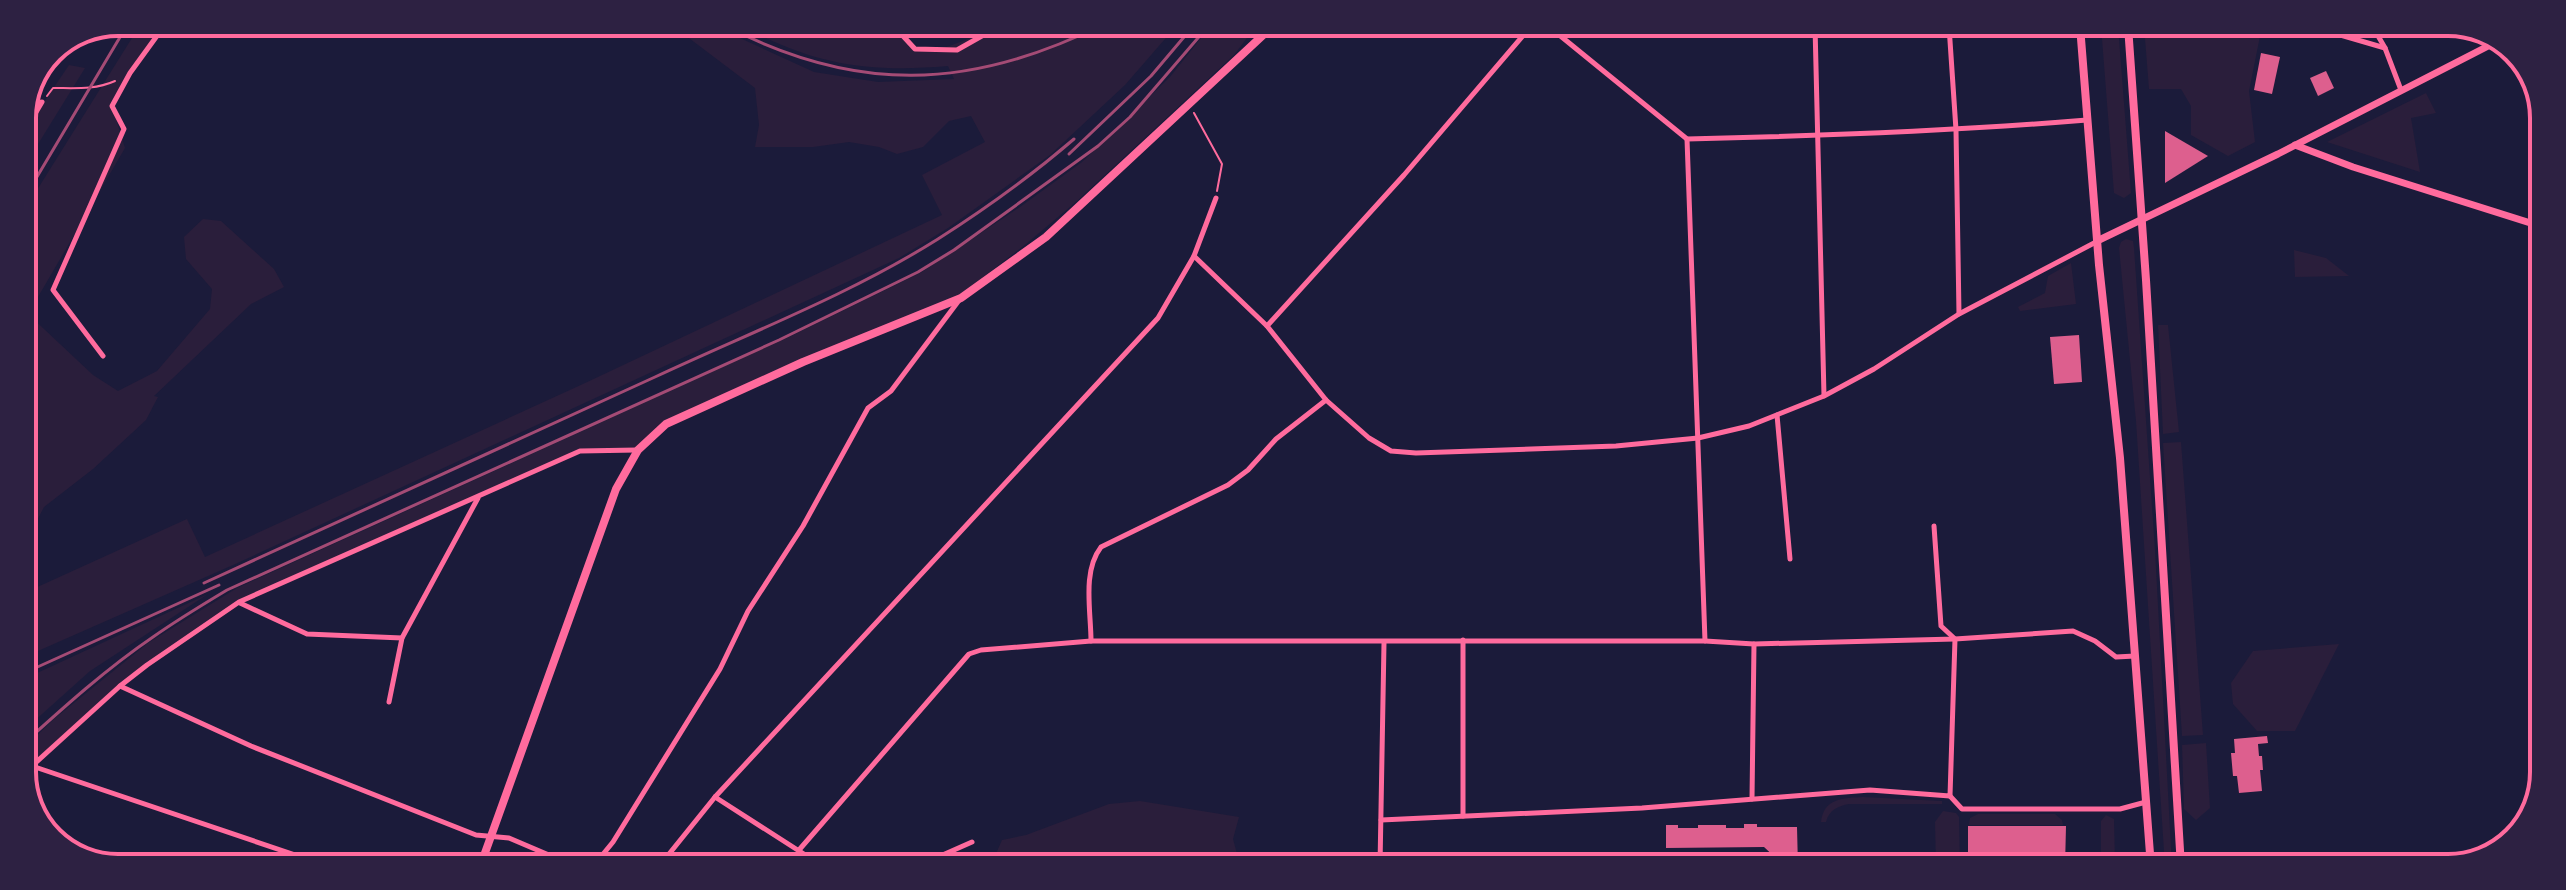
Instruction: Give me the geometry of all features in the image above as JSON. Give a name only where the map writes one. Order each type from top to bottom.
[{"type":"main road","points":[[485,854],[616,489],[638,450],[666,424],[803,362],[961,298],[1046,237],[1262,36]]},
{"type":"main road","points":[[2081,36],[2097,241],[2115,403],[2150,854]]},
{"type":"main road","points":[[2129,36],[2180,854]]},
{"type":"street","points":[[103,356],[53,290],[124,129],[112,106],[130,73],[157,36]]},
{"type":"street","points":[[903,36],[915,49],[957,50],[982,36]]},
{"type":"street","points":[[1267,326],[1404,175],[1523,36]]},
{"type":"street","points":[[1561,36],[1687,139],[1956,130],[2087,120]]},
{"type":"street","points":[[1815,36],[1824,396]]},
{"type":"street","points":[[1950,36],[1956,130],[1959,314]]},
{"type":"street","points":[[2344,36],[2385,48]]},
{"type":"street","points":[[2378,36],[2401,90]]},
{"type":"street","points":[[1194,256],[1267,326],[1326,400],[1369,438],[1391,451],[1416,453],[1616,446],[1698,438],[1749,426],[1824,396],[1874,369],[1959,314],[2097,241],[2295,145],[2488,46]]},
{"type":"street","points":[[37,111],[42,102]]},
{"type":"street","points":[[1687,139],[1705,641]]},
{"type":"street","points":[[2295,145],[2353,167],[2530,223]]},
{"type":"street","points":[[669,854],[715,797],[1158,318],[1194,256],[1216,198]]},
{"type":"street","points":[[603,854],[720,669],[748,611],[803,526],[868,408],[891,391],[961,298]]},
{"type":"street","points":[[1091,641],[1090,570],[1093,558],[1101,547],[1228,485],[1248,470],[1276,439],[1326,400]]},
{"type":"street","points":[[1777,415],[1790,559]]},
{"type":"street","points":[[36,762],[120,686],[239,602],[580,451],[638,450]]},
{"type":"street","points":[[389,702],[402,638],[479,498]]},
{"type":"street","points":[[1934,526],[1941,626],[1955,639],[1950,796]]},
{"type":"street","points":[[239,602],[307,634],[402,638]]},
{"type":"street","points":[[799,850],[969,654],[981,650],[1091,641],[1705,641],[1754,644],[1955,639],[2073,631],[2095,641],[2116,657],[2136,656]]},
{"type":"street","points":[[1463,640],[1463,816]]},
{"type":"street","points":[[1380,854],[1384,642]]},
{"type":"street","points":[[1752,799],[1754,644]]},
{"type":"street","points":[[120,686],[251,746],[476,835],[509,838],[547,854]]},
{"type":"street","points":[[36,767],[292,854]]},
{"type":"street","points":[[1381,820],[1642,808],[1870,790],[1950,796],[1962,809],[2120,809],[2147,802]]},
{"type":"street","points":[[715,797],[805,854]]},
{"type":"street","points":[[945,854],[972,842]]},
{"type":"path","points":[[42,102],[53,88],[102,87],[130,73]]},
{"type":"path","points":[[1190,105],[1222,164],[1216,198]]},
{"type":"shaded area","points":[[133,36],[156,36],[130,72],[112,106],[125,148],[36,300],[36,192]]},
{"type":"shaded area","points":[[686,36],[735,36],[814,72],[878,82],[954,79],[948,66],[891,68],[839,62],[789,48],[762,36],[899,36],[915,49],[941,49],[976,36],[1168,36],[1125,85],[1050,155],[948,228],[899,258],[233,565],[36,652],[36,588],[187,519],[205,557],[583,384],[942,215],[922,175],[985,142],[971,116],[949,121],[923,147],[897,154],[879,147],[849,142],[813,147],[755,147],[759,125],[755,88]]},
{"type":"shaded area","points":[[1202,36],[1248,36],[1234,55],[1077,201],[960,295],[667,424],[638,450],[580,451],[242,603],[120,686],[36,766],[36,736],[54,719],[148,643],[237,588],[791,336],[922,272],[1082,162],[1170,77]]},
{"type":"shaded area","points":[[2102,36],[2119,36],[2131,193],[2124,198],[2114,193]]},
{"type":"shaded area","points":[[2145,36],[2260,36],[2249,91],[2255,142],[2228,156],[2191,135],[2191,106],[2181,89],[2149,89]]},
{"type":"shaded area","points":[[69,65],[85,68],[36,147],[37,113]]},
{"type":"shaded area","points":[[2426,93],[2436,113],[2411,118],[2420,172],[2327,142]]},
{"type":"shaded area","points":[[203,219],[221,221],[274,269],[284,287],[251,304],[154,396],[158,397],[146,420],[93,469],[44,507],[36,523],[36,322],[93,375],[118,391],[157,371],[210,309],[212,289],[186,259],[184,237]]},
{"type":"shaded area","points":[[2126,239],[2133,241],[2134,248],[2155,550],[2171,854],[2164,854],[2136,421],[2119,248]]},
{"type":"shaded area","points":[[2294,250],[2326,258],[2349,276],[2295,277]]},
{"type":"shaded area","points":[[2071,263],[2076,304],[2020,311],[2018,307],[2045,293],[2048,276]]},
{"type":"shaded area","points":[[2158,325],[2168,325],[2179,432],[2163,434]]},
{"type":"shaded area","points":[[2181,442],[2203,735],[2182,736],[2163,443]]},
{"type":"shaded area","points":[[208,594],[90,671],[36,719],[36,674]]},
{"type":"shaded area","points":[[2339,644],[2295,731],[2257,731],[2233,704],[2231,683],[2253,651]]},
{"type":"shaded area","points":[[2206,743],[2210,808],[2196,820],[2184,809],[2182,745]]},
{"type":"shaded area","points":[[1863,797],[1942,801],[1942,804],[1849,804],[1834,809],[1826,822],[1821,822],[1830,804],[1842,799]]},
{"type":"shaded area","points":[[1140,801],[1239,817],[1233,839],[1237,854],[996,854],[1002,840],[1026,835],[1109,804]]},
{"type":"shaded area","points":[[1943,811],[1956,813],[1959,817],[1960,854],[1936,854],[1935,822]]},
{"type":"shaded area","points":[[1978,814],[2055,814],[2063,825],[1969,825],[1970,818]]},
{"type":"shaded area","points":[[2106,815],[2114,819],[2115,854],[2101,854],[2101,821]]},
{"type":"building","points":[[2261,53],[2280,57],[2272,94],[2254,90]]},
{"type":"building","points":[[2326,71],[2334,88],[2318,96],[2310,78]]},
{"type":"building","points":[[2165,131],[2208,156],[2165,183]]},
{"type":"building","points":[[2079,335],[2082,382],[2054,384],[2050,337]]},
{"type":"building","points":[[2267,736],[2268,743],[2258,744],[2259,756],[2262,756],[2262,791],[2239,793],[2237,776],[2233,776],[2231,753],[2235,753],[2234,739]]},
{"type":"building","points":[[1744,824],[1797,827],[1798,854],[1772,854],[1764,847],[1666,848],[1666,825],[1678,825],[1678,828],[1726,825],[1726,828],[1744,828]]},
{"type":"building","points":[[1968,826],[2066,826],[2065,854],[1968,854]]},
{"type":"railway","points":[[36,178],[121,36]]},
{"type":"railway","points":[[748,36],[818,63],[865,72],[912,75],[959,72],[1006,62],[1077,36]]},
{"type":"railway","points":[[1069,154],[1151,76],[1185,36]]},
{"type":"railway","points":[[36,733],[119,662],[227,590],[779,340],[918,272],[954,250],[1098,146],[1130,117],[1200,36]]},
{"type":"railway","points":[[204,583],[869,278],[973,216],[1074,139]]},
{"type":"railway","points":[[36,668],[219,585]]}]
